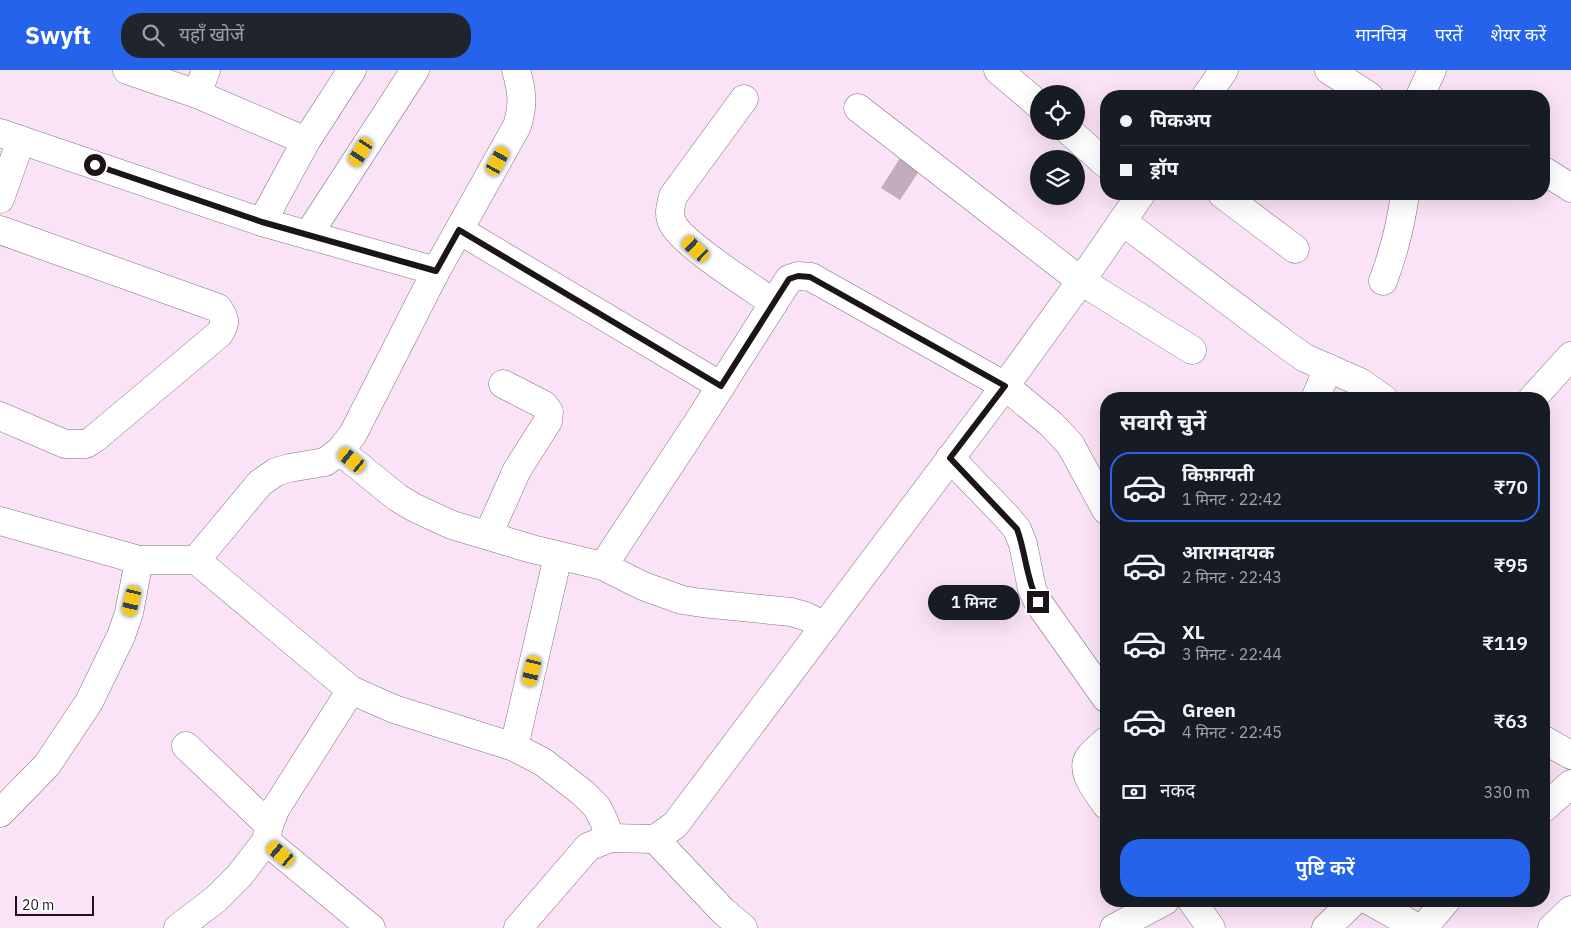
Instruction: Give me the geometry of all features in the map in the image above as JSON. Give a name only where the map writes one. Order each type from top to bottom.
[{"type":"street","points":[[127,70],[202,82],[306,141]]},
{"type":"street","points":[[262,222],[306,141],[352,70]]},
{"type":"street","points":[[308,235],[415,70]]},
{"type":"street","points":[[196,560],[260,483],[276,472],[325,462],[340,451],[353,434],[436,271],[518,126],[522,100],[516,70]]},
{"type":"street","points":[[998,70],[1030,97]]},
{"type":"street","points":[[1210,90],[1224,70]]},
{"type":"street","points":[[1329,70],[1360,90]]},
{"type":"street","points":[[1423,90],[1432,70]]},
{"type":"street","points":[[744,99],[673,196],[670,210],[672,223],[696,249],[774,303]]},
{"type":"street","points":[[858,108],[1081,281],[1192,350]]},
{"type":"street","points":[[0,199],[10,137],[262,222],[436,271]]},
{"type":"street","points":[[1079,140],[1100,159]]},
{"type":"street","points":[[1550,175],[1571,188]]},
{"type":"street","points":[[518,928],[588,847],[610,838],[655,838],[675,825],[1005,386],[1137,200]]},
{"type":"street","points":[[1230,200],[1295,249]]},
{"type":"street","points":[[1383,281],[1396,244],[1404,200]]},
{"type":"street","points":[[1122,221],[1288,346],[1306,358],[1360,382],[1374,392]]},
{"type":"street","points":[[0,230],[218,308],[224,316],[224,327],[219,334],[86,444],[65,444],[0,416]]},
{"type":"street","points":[[459,230],[721,386]]},
{"type":"street","points":[[603,566],[789,279],[798,276],[810,277],[1005,386],[1051,424],[1070,444],[1100,499]]},
{"type":"street","points":[[1538,392],[1571,356]]},
{"type":"street","points":[[1318,392],[1328,368]]},
{"type":"street","points":[[488,535],[517,470],[548,421],[549,412],[544,405],[503,384]]},
{"type":"street","points":[[340,451],[398,498],[415,508],[452,524],[558,556],[603,566],[643,586],[682,600],[784,611],[805,616],[825,626]]},
{"type":"street","points":[[950,458],[1017,529],[1032,589],[1038,602],[1100,690]]},
{"type":"street","points":[[0,521],[139,560],[196,560],[351,690],[394,710],[514,747],[543,762],[583,793],[597,807],[610,838]]},
{"type":"street","points":[[514,747],[558,556]]},
{"type":"street","points":[[0,813],[47,765],[89,702],[121,636],[129,613],[139,560]]},
{"type":"street","points":[[178,928],[216,899],[239,876],[268,833],[276,808],[351,690]]},
{"type":"street","points":[[1550,743],[1571,755]]},
{"type":"street","points":[[186,746],[268,833],[371,928]]},
{"type":"street","points":[[1100,747],[1090,756],[1086,764],[1086,773],[1100,795]]},
{"type":"street","points":[[1550,803],[1571,784]]},
{"type":"street","points":[[655,838],[723,911],[743,928]]},
{"type":"street","points":[[1114,928],[1154,907]]},
{"type":"street","points":[[1196,907],[1211,928]]},
{"type":"street","points":[[1326,928],[1348,907]]},
{"type":"street","points":[[1381,907],[1418,928]]},
{"type":"street","points":[[1423,928],[1441,907]]},
{"type":"street","points":[[1552,928],[1571,910]]},
{"type":"building","points":[[902,155],[921,168],[900,200],[881,188]]},
{"type":"route","points":[[95,165],[262,222],[436,271],[459,230],[721,386],[789,279],[798,276],[810,277],[1005,386],[950,458],[1017,529],[1028,576],[1038,602]]}]
